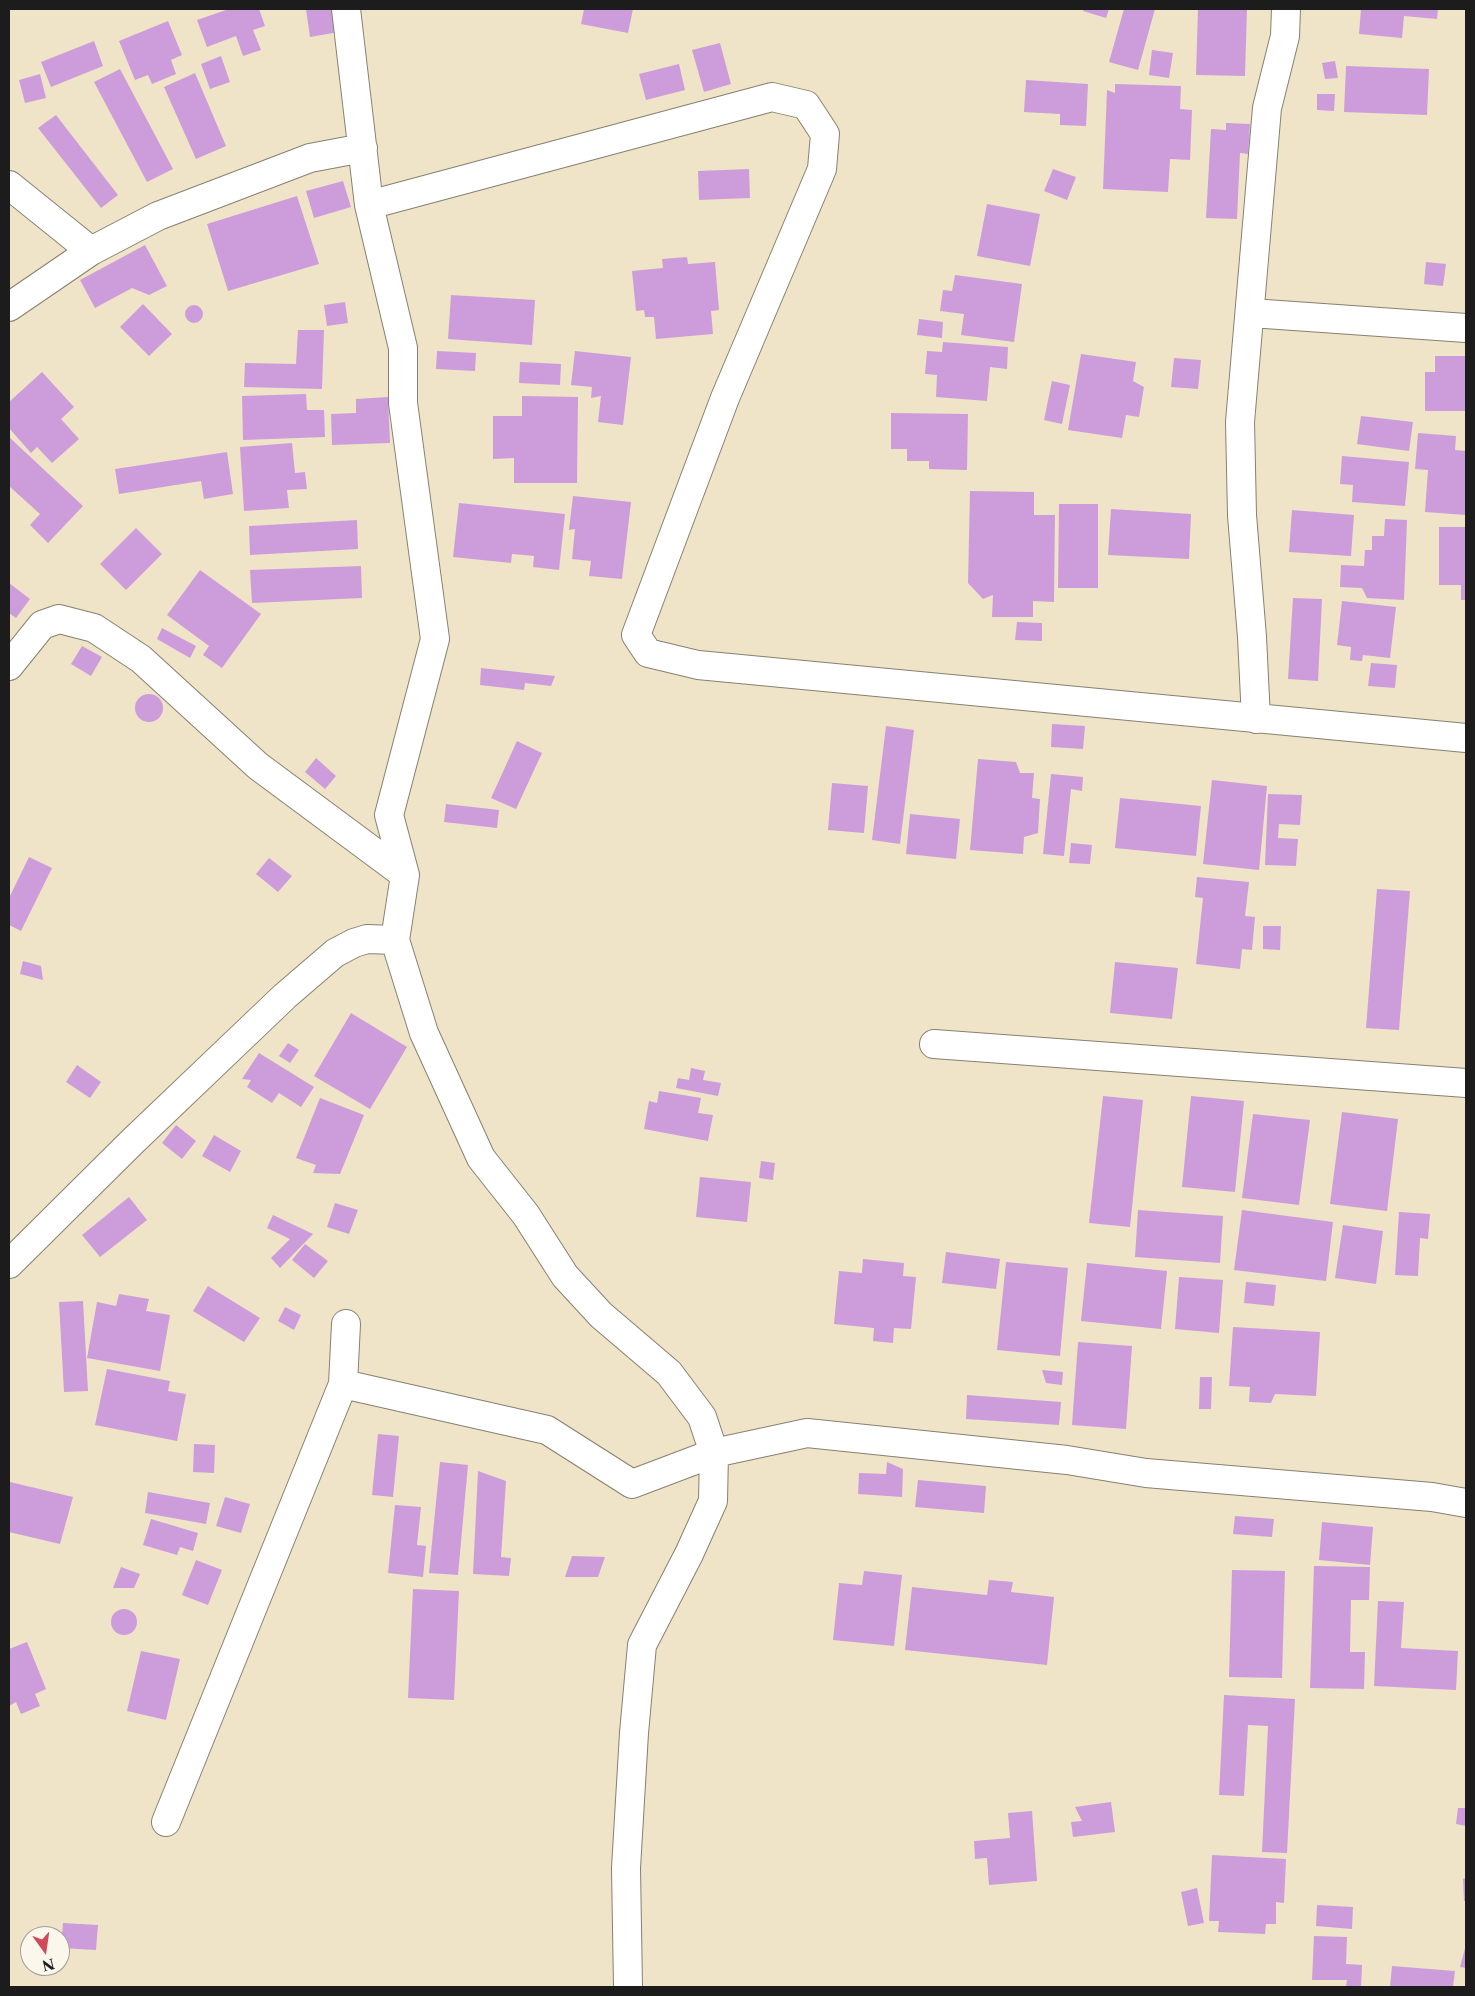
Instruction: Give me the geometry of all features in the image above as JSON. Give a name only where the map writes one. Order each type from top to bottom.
[{"type":"street","points":[[346,9],[369,205],[403,348],[403,403],[435,639],[389,814],[405,875],[394,940],[424,1033],[481,1158],[526,1215],[565,1276],[601,1315],[669,1374],[702,1417],[714,1453],[713,1501],[689,1554],[642,1645],[634,1733],[626,1868],[628,1987]]},
{"type":"street","points":[[1256,719],[1252,637],[1242,515],[1240,422],[1251,313],[1267,108],[1284,36],[1286,9]]},
{"type":"street","points":[[369,205],[772,97],[806,105],[825,134],[822,169],[725,398],[636,635],[648,653],[698,665],[1466,738]]},
{"type":"street","points":[[9,306],[91,251],[158,216],[310,158],[363,148]]},
{"type":"street","points":[[9,185],[91,251]]},
{"type":"street","points":[[1251,313],[1466,328]]},
{"type":"street","points":[[9,666],[42,624],[59,619],[94,628],[141,659],[258,766],[405,875]]},
{"type":"street","points":[[9,1264],[244,1036],[335,953],[349,945],[367,939],[394,940]]},
{"type":"street","points":[[934,1044],[1466,1083]]},
{"type":"street","points":[[166,1822],[343,1384],[346,1324]]},
{"type":"street","points":[[343,1384],[547,1430],[632,1484],[714,1453],[807,1433],[1067,1460],[1146,1473],[1432,1497],[1466,1503]]},
{"type":"building","points":[[229,9],[259,9],[265,26],[253,30],[261,50],[243,56],[236,36],[207,47],[197,20]]},
{"type":"building","points":[[306,9],[335,9],[339,32],[310,37]]},
{"type":"building","points":[[584,9],[633,9],[628,33],[581,24]]},
{"type":"building","points":[[1084,9],[1109,9],[1106,18],[1083,11]]},
{"type":"building","points":[[1124,9],[1155,9],[1138,70],[1109,62]]},
{"type":"building","points":[[1198,9],[1247,9],[1245,76],[1196,75]]},
{"type":"building","points":[[1361,9],[1438,9],[1437,19],[1404,16],[1402,38],[1359,34]]},
{"type":"building","points":[[168,21],[182,55],[171,60],[176,74],[152,84],[148,75],[135,80],[119,41]]},
{"type":"building","points":[[94,41],[103,66],[51,87],[41,62]]},
{"type":"building","points":[[720,43],[731,84],[704,92],[692,50]]},
{"type":"building","points":[[1152,50],[1173,53],[1169,78],[1149,75]]},
{"type":"building","points":[[221,56],[230,82],[210,89],[201,64]]},
{"type":"building","points":[[1335,61],[1338,78],[1325,79],[1322,63]]},
{"type":"building","points":[[679,64],[685,90],[646,100],[639,74]]},
{"type":"building","points":[[1346,66],[1429,69],[1427,115],[1344,112]]},
{"type":"building","points":[[120,69],[173,169],[147,182],[94,82]]},
{"type":"building","points":[[195,73],[226,146],[196,159],[164,87]]},
{"type":"building","points":[[40,74],[46,98],[25,103],[19,80]]},
{"type":"building","points":[[1026,80],[1088,84],[1086,126],[1060,125],[1060,114],[1024,112]]},
{"type":"building","points":[[1115,84],[1181,86],[1180,109],[1192,110],[1190,160],[1170,159],[1168,192],[1103,189],[1107,90],[1115,93]]},
{"type":"building","points":[[1317,94],[1335,94],[1334,111],[1317,110]]},
{"type":"building","points":[[56,115],[118,195],[101,208],[38,128]]},
{"type":"building","points":[[1226,123],[1250,124],[1248,154],[1240,153],[1237,219],[1206,218],[1211,129],[1226,130]]},
{"type":"building","points":[[749,169],[750,198],[699,200],[698,171]]},
{"type":"building","points":[[1053,169],[1076,177],[1067,200],[1044,191]]},
{"type":"building","points":[[343,181],[351,207],[314,218],[306,191]]},
{"type":"building","points":[[297,196],[319,264],[228,291],[207,224]]},
{"type":"building","points":[[987,204],[1040,214],[1030,266],[977,256]]},
{"type":"building","points":[[145,245],[167,286],[149,295],[132,288],[95,308],[80,280]]},
{"type":"building","points":[[687,257],[688,264],[715,262],[719,310],[711,311],[713,334],[656,339],[654,317],[645,317],[644,310],[636,311],[632,271],[663,268],[662,259]]},
{"type":"building","points":[[1426,262],[1446,264],[1443,286],[1424,284]]},
{"type":"building","points":[[955,275],[1022,284],[1014,342],[961,335],[964,314],[940,311],[943,290],[952,291]]},
{"type":"building","points":[[451,295],[535,300],[532,345],[448,339]]},
{"type":"building","points":[[345,302],[348,323],[327,326],[324,305]]},
{"type":"building","points":[[143,304],[172,334],[149,356],[120,327]]},
{"type":"building","points":[[194,305],[200,308],[203,314],[200,320],[194,323],[188,320],[185,314],[188,308]]},
{"type":"building","points":[[919,319],[943,322],[942,338],[917,335]]},
{"type":"building","points":[[298,330],[324,330],[322,389],[244,387],[245,363],[296,364]]},
{"type":"building","points":[[943,342],[1008,347],[1007,369],[990,367],[987,401],[936,397],[937,375],[925,374],[927,351],[942,352]]},
{"type":"building","points":[[437,351],[476,353],[475,371],[436,369]]},
{"type":"building","points":[[575,351],[631,357],[623,425],[598,422],[601,396],[591,398],[592,387],[571,385]]},
{"type":"building","points":[[1081,354],[1136,362],[1133,381],[1144,387],[1139,417],[1126,415],[1122,438],[1068,430]]},
{"type":"building","points":[[1435,356],[1466,356],[1466,411],[1425,411],[1425,372],[1435,372]]},
{"type":"building","points":[[1174,358],[1201,360],[1198,389],[1171,387]]},
{"type":"building","points":[[520,362],[561,364],[560,385],[519,383]]},
{"type":"building","points":[[42,372],[74,407],[61,419],[79,439],[52,463],[37,447],[31,453],[9,428],[9,402]]},
{"type":"building","points":[[1052,381],[1070,385],[1062,424],[1044,420]]},
{"type":"building","points":[[306,394],[307,410],[324,410],[325,437],[243,440],[242,396]]},
{"type":"building","points":[[522,396],[578,397],[577,483],[514,483],[514,458],[493,459],[493,416],[522,416]]},
{"type":"building","points":[[388,397],[390,443],[332,445],[331,414],[356,413],[356,399]]},
{"type":"building","points":[[891,413],[968,414],[967,470],[929,469],[929,461],[907,461],[907,449],[891,449]]},
{"type":"building","points":[[1361,416],[1413,422],[1409,451],[1357,444]]},
{"type":"building","points":[[1418,433],[1456,436],[1455,450],[1466,451],[1466,515],[1425,512],[1428,470],[1415,469]]},
{"type":"building","points":[[9,437],[83,506],[48,543],[30,525],[40,514],[9,486]]},
{"type":"building","points":[[292,443],[295,473],[305,472],[307,489],[287,490],[289,508],[244,511],[240,447]]},
{"type":"building","points":[[227,452],[233,494],[204,499],[201,481],[119,494],[115,469]]},
{"type":"building","points":[[1342,456],[1409,462],[1405,506],[1352,502],[1353,485],[1340,484]]},
{"type":"building","points":[[970,491],[1034,492],[1034,515],[1055,515],[1054,602],[1033,601],[1033,617],[992,617],[993,595],[983,599],[968,583]]},
{"type":"building","points":[[573,496],[631,502],[622,579],[589,576],[591,561],[572,559],[575,529],[569,530]]},
{"type":"building","points":[[459,503],[565,514],[559,570],[533,567],[534,556],[512,554],[511,563],[453,557]]},
{"type":"building","points":[[1059,504],[1098,504],[1098,588],[1058,588]]},
{"type":"building","points":[[1111,509],[1191,514],[1189,559],[1108,555]]},
{"type":"building","points":[[1292,510],[1354,515],[1351,556],[1289,552]]},
{"type":"building","points":[[1385,519],[1407,520],[1404,600],[1367,598],[1362,588],[1340,587],[1341,565],[1364,566],[1365,550],[1372,550],[1372,536],[1384,536]]},
{"type":"building","points":[[357,520],[358,549],[250,555],[249,526]]},
{"type":"building","points":[[1439,527],[1466,527],[1466,600],[1461,600],[1461,585],[1439,585]]},
{"type":"building","points":[[136,528],[162,554],[126,590],[100,564]]},
{"type":"building","points":[[361,566],[362,598],[252,603],[250,570]]},
{"type":"building","points":[[200,570],[261,614],[222,668],[203,655],[209,646],[167,615]]},
{"type":"building","points":[[9,583],[30,599],[16,618],[9,613]]},
{"type":"building","points":[[1293,598],[1322,599],[1318,681],[1288,679]]},
{"type":"building","points":[[1342,601],[1396,607],[1390,658],[1363,655],[1362,661],[1350,660],[1351,647],[1337,645]]},
{"type":"building","points":[[1017,622],[1042,623],[1042,641],[1015,640]]},
{"type":"building","points":[[162,628],[196,646],[190,658],[157,639]]},
{"type":"building","points":[[82,646],[102,657],[91,676],[71,664]]},
{"type":"building","points":[[1371,663],[1397,665],[1395,688],[1368,686]]},
{"type":"building","points":[[481,668],[555,676],[551,686],[525,683],[524,690],[480,685]]},
{"type":"building","points":[[149,694],[159,698],[163,708],[159,718],[149,722],[139,718],[135,708],[139,698]]},
{"type":"building","points":[[1052,724],[1085,726],[1083,749],[1051,747]]},
{"type":"building","points":[[886,726],[914,730],[900,844],[872,840]]},
{"type":"building","points":[[517,741],[542,753],[516,809],[491,798]]},
{"type":"building","points":[[316,758],[336,776],[325,789],[305,772]]},
{"type":"building","points":[[978,759],[1016,762],[1020,773],[1034,773],[1032,798],[1040,799],[1038,833],[1024,837],[1023,854],[970,850]]},
{"type":"building","points":[[1051,774],[1083,777],[1082,791],[1071,789],[1064,856],[1043,854]]},
{"type":"building","points":[[1212,780],[1267,786],[1259,870],[1203,864]]},
{"type":"building","points":[[832,783],[868,786],[864,833],[828,830]]},
{"type":"building","points":[[1268,794],[1302,795],[1300,825],[1279,824],[1278,838],[1298,839],[1296,866],[1265,865]]},
{"type":"building","points":[[1120,798],[1201,806],[1196,856],[1115,848]]},
{"type":"building","points":[[446,804],[499,810],[497,828],[444,822]]},
{"type":"building","points":[[910,814],[960,819],[956,859],[906,854]]},
{"type":"building","points":[[1071,843],[1092,845],[1090,864],[1069,863]]},
{"type":"building","points":[[29,857],[52,868],[21,931],[9,925],[9,898]]},
{"type":"building","points":[[269,858],[292,876],[278,892],[256,874]]},
{"type":"building","points":[[1197,877],[1249,882],[1245,916],[1255,917],[1252,950],[1242,949],[1240,969],[1196,964],[1203,898],[1195,897]]},
{"type":"building","points":[[1377,889],[1410,891],[1399,1030],[1366,1028]]},
{"type":"building","points":[[1263,926],[1281,926],[1280,950],[1263,949]]},
{"type":"building","points":[[23,961],[41,966],[43,980],[20,974]]},
{"type":"building","points":[[1115,962],[1178,968],[1172,1019],[1110,1013]]},
{"type":"building","points":[[351,1013],[407,1047],[370,1109],[314,1076]]},
{"type":"building","points":[[288,1043],[299,1050],[290,1063],[279,1056]]},
{"type":"building","points":[[259,1053],[314,1087],[301,1107],[279,1093],[272,1103],[247,1087],[251,1080],[242,1079]]},
{"type":"building","points":[[77,1065],[101,1082],[90,1098],[66,1082]]},
{"type":"building","points":[[691,1068],[705,1071],[703,1080],[721,1083],[718,1096],[676,1088],[678,1078],[689,1080]]},
{"type":"building","points":[[659,1091],[701,1098],[698,1113],[713,1115],[708,1141],[644,1129],[649,1101],[657,1103]]},
{"type":"building","points":[[1103,1096],[1143,1100],[1130,1227],[1089,1223]]},
{"type":"building","points":[[1191,1096],[1244,1101],[1235,1192],[1182,1187]]},
{"type":"building","points":[[320,1098],[364,1115],[340,1174],[313,1173],[316,1165],[296,1158]]},
{"type":"building","points":[[1342,1112],[1398,1119],[1387,1211],[1330,1204]]},
{"type":"building","points":[[1253,1114],[1310,1120],[1299,1205],[1242,1198]]},
{"type":"building","points":[[176,1125],[196,1141],[182,1159],[162,1143]]},
{"type":"building","points":[[214,1135],[241,1151],[230,1172],[202,1156]]},
{"type":"building","points":[[761,1161],[775,1163],[773,1180],[759,1178]]},
{"type":"building","points":[[700,1177],[751,1182],[747,1222],[696,1217]]},
{"type":"building","points":[[129,1197],[147,1220],[100,1257],[82,1235]]},
{"type":"building","points":[[335,1203],[358,1210],[349,1234],[327,1227]]},
{"type":"building","points":[[1138,1210],[1223,1216],[1220,1263],[1135,1257]]},
{"type":"building","points":[[1242,1210],[1333,1222],[1326,1281],[1234,1270]]},
{"type":"building","points":[[1399,1212],[1430,1214],[1428,1239],[1420,1238],[1418,1276],[1395,1275]]},
{"type":"building","points":[[273,1215],[313,1234],[280,1268],[271,1258],[290,1239],[267,1228]]},
{"type":"building","points":[[1343,1225],[1383,1231],[1376,1284],[1335,1278]]},
{"type":"building","points":[[305,1244],[328,1261],[314,1278],[292,1260]]},
{"type":"building","points":[[946,1252],[1000,1259],[996,1289],[942,1283]]},
{"type":"building","points":[[863,1259],[904,1263],[903,1276],[916,1277],[911,1329],[894,1328],[893,1343],[873,1341],[874,1328],[834,1324],[839,1271],[862,1273]]},
{"type":"building","points":[[1006,1262],[1068,1268],[1060,1356],[997,1350]]},
{"type":"building","points":[[1087,1263],[1167,1271],[1161,1329],[1081,1321]]},
{"type":"building","points":[[1179,1277],[1223,1280],[1219,1333],[1175,1329]]},
{"type":"building","points":[[1246,1282],[1276,1285],[1274,1306],[1244,1303]]},
{"type":"building","points":[[208,1286],[260,1318],[244,1342],[193,1311]]},
{"type":"building","points":[[119,1294],[149,1299],[146,1311],[170,1315],[160,1371],[87,1358],[97,1302],[116,1306]]},
{"type":"building","points":[[83,1301],[88,1391],[64,1392],[59,1302]]},
{"type":"building","points":[[285,1307],[301,1315],[294,1330],[278,1321]]},
{"type":"building","points":[[1233,1327],[1320,1332],[1316,1396],[1275,1394],[1271,1403],[1249,1402],[1250,1387],[1229,1386]]},
{"type":"building","points":[[1078,1342],[1132,1346],[1126,1429],[1072,1425]]},
{"type":"building","points":[[107,1369],[170,1381],[168,1391],[186,1394],[177,1441],[95,1425]]},
{"type":"building","points":[[1042,1370],[1063,1372],[1062,1385],[1046,1383]]},
{"type":"building","points":[[1200,1377],[1212,1377],[1211,1409],[1199,1409]]},
{"type":"building","points":[[967,1395],[1061,1402],[1059,1425],[966,1419]]},
{"type":"building","points":[[378,1434],[399,1436],[393,1497],[372,1495]]},
{"type":"building","points":[[194,1444],[215,1445],[214,1473],[193,1472]]},
{"type":"building","points":[[440,1462],[468,1465],[458,1575],[429,1573]]},
{"type":"building","points":[[887,1462],[903,1469],[902,1497],[858,1494],[859,1473],[886,1474]]},
{"type":"building","points":[[478,1471],[506,1481],[501,1557],[511,1558],[509,1576],[473,1574]]},
{"type":"building","points":[[918,1480],[986,1486],[984,1513],[915,1507]]},
{"type":"building","points":[[10,1482],[73,1497],[60,1544],[9,1532]]},
{"type":"building","points":[[148,1492],[210,1503],[206,1524],[145,1513]]},
{"type":"building","points":[[225,1497],[250,1504],[241,1533],[216,1526]]},
{"type":"building","points":[[395,1505],[421,1507],[417,1545],[426,1546],[423,1577],[388,1573]]},
{"type":"building","points":[[1235,1516],[1274,1519],[1272,1537],[1233,1534]]},
{"type":"building","points":[[151,1519],[198,1533],[193,1551],[180,1547],[177,1555],[143,1545]]},
{"type":"building","points":[[1322,1522],[1373,1527],[1370,1565],[1319,1560]]},
{"type":"building","points":[[572,1556],[605,1557],[598,1577],[565,1577]]},
{"type":"building","points":[[196,1560],[222,1570],[208,1605],[182,1595]]},
{"type":"building","points":[[1314,1566],[1370,1567],[1369,1600],[1351,1600],[1350,1652],[1365,1652],[1364,1689],[1310,1688]]},
{"type":"building","points":[[121,1567],[140,1574],[134,1588],[113,1588]]},
{"type":"building","points":[[1232,1570],[1285,1571],[1282,1678],[1229,1677]]},
{"type":"building","points":[[864,1571],[902,1575],[894,1646],[833,1640],[839,1583],[862,1585]]},
{"type":"building","points":[[989,1580],[1013,1582],[1011,1592],[1054,1597],[1047,1665],[905,1650],[912,1587],[987,1595]]},
{"type":"building","points":[[413,1589],[459,1591],[454,1700],[408,1698]]},
{"type":"building","points":[[1378,1601],[1404,1602],[1401,1648],[1458,1651],[1456,1690],[1374,1686]]},
{"type":"building","points":[[124,1609],[133,1613],[137,1622],[133,1631],[124,1635],[115,1631],[111,1622],[115,1613]]},
{"type":"building","points":[[27,1642],[46,1689],[35,1694],[40,1706],[21,1714],[16,1702],[9,1706],[9,1649]]},
{"type":"building","points":[[141,1651],[180,1659],[166,1720],[127,1711]]},
{"type":"building","points":[[1224,1695],[1295,1699],[1287,1853],[1262,1852],[1268,1726],[1248,1725],[1244,1796],[1219,1795]]},
{"type":"building","points":[[1111,1802],[1115,1832],[1073,1837],[1071,1822],[1082,1821],[1075,1807]]},
{"type":"building","points":[[1458,1808],[1466,1808],[1466,1826],[1456,1824]]},
{"type":"building","points":[[1032,1811],[1037,1881],[989,1885],[987,1858],[975,1859],[974,1841],[1010,1838],[1008,1813]]},
{"type":"building","points":[[1212,1855],[1286,1859],[1284,1903],[1276,1902],[1276,1924],[1266,1924],[1265,1934],[1218,1932],[1219,1921],[1209,1921]]},
{"type":"building","points":[[1466,1878],[1466,1901],[1464,1901],[1463,1879]]},
{"type":"building","points":[[1197,1888],[1204,1923],[1188,1926],[1181,1892]]},
{"type":"building","points":[[1317,1905],[1353,1907],[1352,1929],[1316,1926]]},
{"type":"building","points":[[63,1923],[98,1925],[96,1950],[70,1949],[70,1926],[63,1926]]},
{"type":"building","points":[[1314,1936],[1347,1937],[1346,1964],[1362,1965],[1361,1987],[1346,1987],[1347,1980],[1312,1980]]},
{"type":"building","points":[[1466,1949],[1466,1968],[1460,1967]]},
{"type":"building","points":[[1392,1966],[1455,1971],[1453,1987],[1390,1987]]}]
